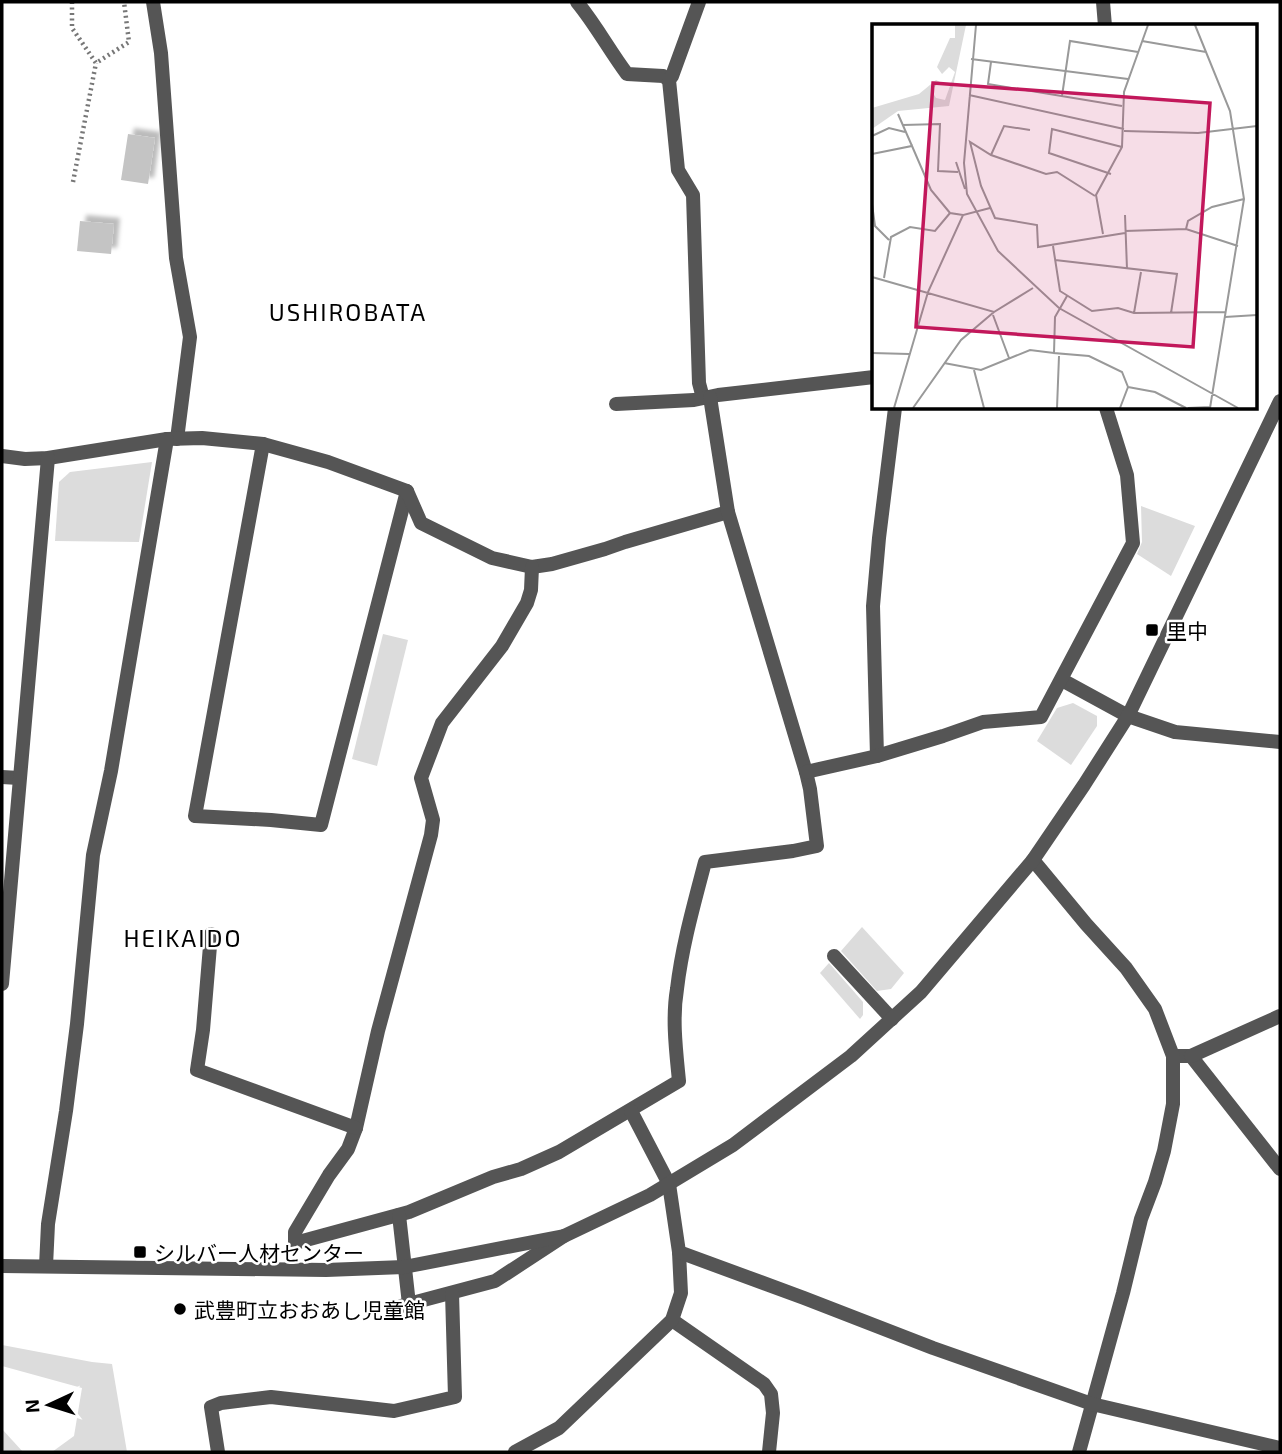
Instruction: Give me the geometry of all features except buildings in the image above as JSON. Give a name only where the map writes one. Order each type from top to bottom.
[{"type":"street","points":[[46,1266],[48,1224],[77,1024],[93,855],[111,771],[190,337],[176,258],[161,53],[153,2]]},
{"type":"street","points":[[577,2],[627,74],[663,76],[669,80]]},
{"type":"street","points":[[532,567],[531,590],[527,603],[502,646],[442,723],[421,778],[433,820],[431,835],[356,1128],[348,1149],[295,1232],[295,1242],[399,1214],[534,1164],[631,1111],[679,1081],[675,1031],[676,991],[685,938],[705,862],[817,846],[806,772],[727,512],[706,397],[699,383],[693,195],[678,170],[669,80],[699,2]]},
{"type":"street","points":[[1103,2],[1105,24]]},
{"type":"street","points":[[616,404],[706,397],[872,377]]},
{"type":"street","points":[[399,1214],[405,1305],[495,1281],[564,1236],[669,1184],[733,1145],[851,1056],[892,1019],[921,992],[1033,860],[1128,716],[1280,401]]},
{"type":"street","points":[[877,756],[873,606],[895,410]]},
{"type":"street","points":[[806,772],[877,756],[983,722],[1041,717],[1133,543],[1127,475],[1107,410]]},
{"type":"street","points":[[2,456],[48,458],[172,439],[202,438],[263,444],[328,462],[407,491],[421,523],[492,558],[532,567],[552,564],[727,512]]},
{"type":"street","points":[[263,444],[195,817],[321,825],[407,491]]},
{"type":"street","points":[[2,984],[48,458]]},
{"type":"street","points":[[1062,680],[1128,716],[1175,732],[1280,742]]},
{"type":"street","points":[[2,777],[19,779]]},
{"type":"street","points":[[1033,860],[1126,968],[1155,1009],[1173,1056],[1173,1104],[1164,1151],[1141,1219],[1079,1452]]},
{"type":"street","points":[[211,934],[197,1070],[356,1128]]},
{"type":"street","points":[[834,956],[892,1019]]},
{"type":"street","points":[[1173,1056],[1191,1056],[1280,1016]]},
{"type":"street","points":[[1191,1056],[1280,1169]]},
{"type":"street","points":[[516,1452],[559,1428],[672,1320],[681,1293],[679,1252],[669,1184],[631,1111]]},
{"type":"street","points":[[2,1266],[326,1270],[404,1267],[564,1236]]},
{"type":"street","points":[[679,1252],[933,1348],[1092,1404],[1280,1448]]},
{"type":"street","points":[[218,1452],[211,1407],[220,1403],[271,1397],[394,1411],[455,1397],[452,1293]]},
{"type":"street","points":[[672,1320],[764,1384],[771,1394],[773,1413],[769,1452]]},
{"type":"path","points":[[72,2],[72,29],[96,63],[73,182]]},
{"type":"path","points":[[96,63],[129,42],[124,2]]},
{"type":"shaded area","points":[[152,462],[139,542],[55,541],[59,482],[70,472]]},
{"type":"shaded area","points":[[1141,506],[1195,526],[1171,576],[1137,554],[1142,542]]},
{"type":"shaded area","points":[[383,634],[408,640],[377,766],[352,759]]},
{"type":"shaded area","points":[[1073,703],[1097,716],[1097,726],[1071,765],[1037,741],[1057,708]]},
{"type":"shaded area","points":[[862,927],[904,973],[891,989],[877,991],[841,951]]},
{"type":"shaded area","points":[[829,963],[863,1002],[863,1015],[860,1019],[820,973]]},
{"type":"shaded area","points":[[2,1345],[112,1364],[127,1452],[52,1452],[74,1436],[82,1388],[2,1366]]},
{"type":"shaded area","points":[[2,1429],[23,1452],[2,1452]]},
{"type":"place","name":"里中","points":[[1152,630]]},
{"type":"place","name":"シルバー人材センター","points":[[140,1252]]},
{"type":"place","name":"武豊町立おおあし児童館","points":[[180,1309]]},
{"type":"district","name":"USHIROBATA","points":[[348,311]]},
{"type":"district","name":"HEIKAIDO","points":[[183,937]]}]
